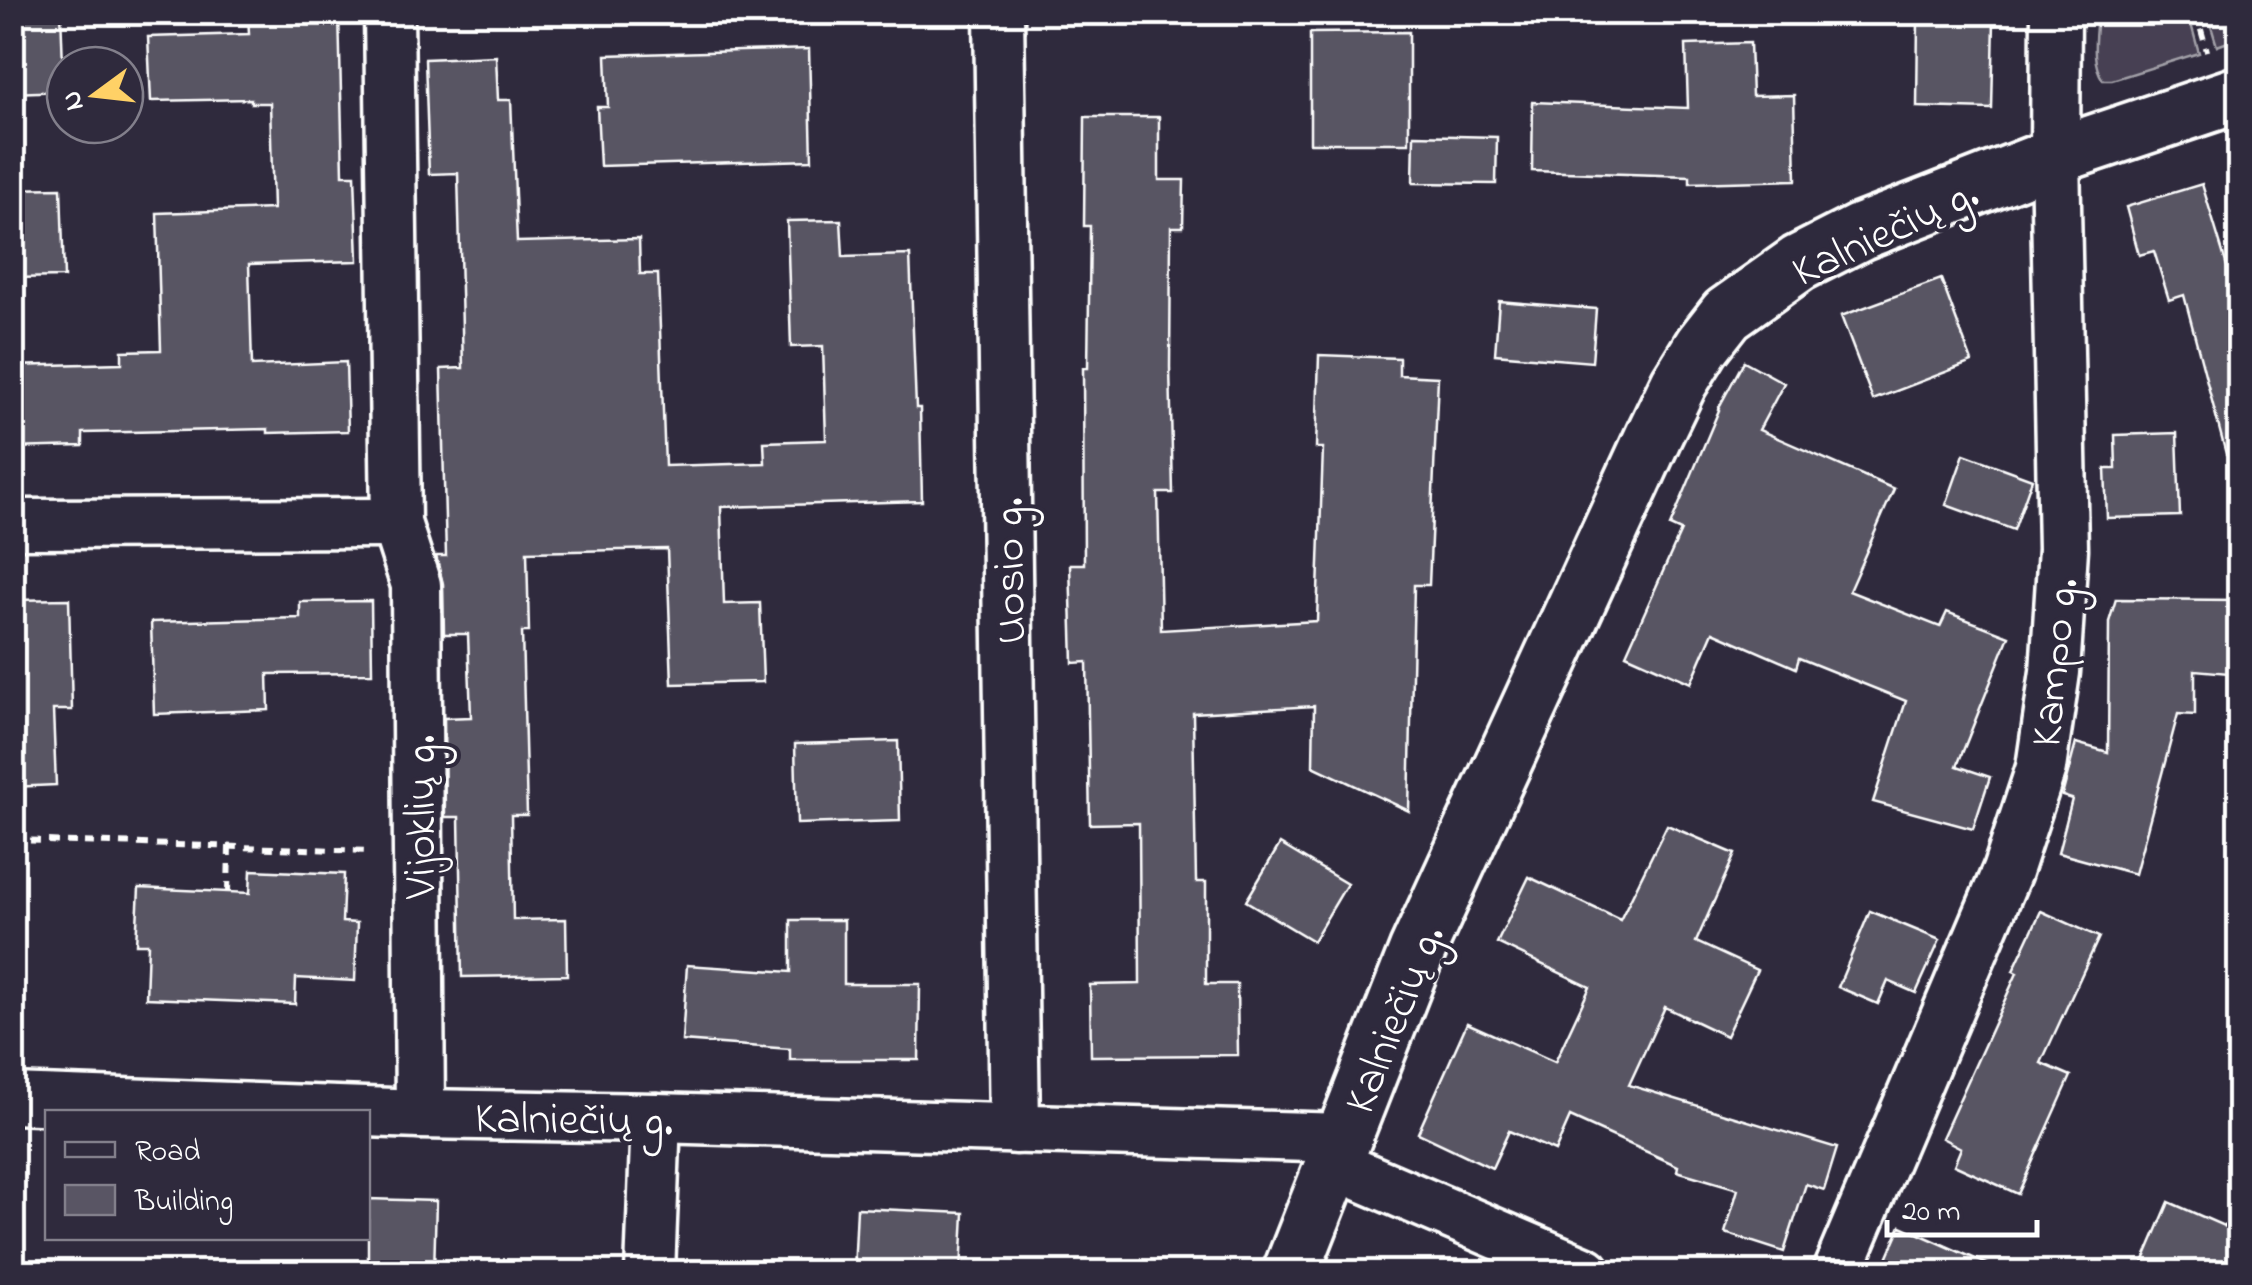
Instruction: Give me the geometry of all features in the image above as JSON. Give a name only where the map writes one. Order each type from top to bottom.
[{"type":"street","name":"Vijoklių g.","points":[[389,12],[396,523],[416,585],[420,1114]]},
{"type":"street","name":"Uosio g.","points":[[999,12],[1015,1129]]},
{"type":"street","name":"Kampo g.","points":[[1837,1272],[2008,870],[2040,768],[2056,672],[2063,548],[2056,12]]},
{"type":"street","name":"Kalniečių g.","points":[[370,1112],[1015,1129],[1338,1151],[1417,952],[1654,435],[1679,383],[1727,314],[1799,264],[1860,232],[2055,156],[2240,94]]},
{"type":"street","points":[[12,524],[396,523]]},
{"type":"street","name":"Kalniečių g.","points":[[12,1099],[311,1110]]},
{"type":"street","points":[[650,1272],[656,1118]]},
{"type":"street","points":[[1291,1272],[1338,1151],[1586,1272]]},
{"type":"path","points":[[12,840],[418,852]]},
{"type":"path","points":[[228,892],[230,846]]},
{"type":"shaded area","points":[[2097,13],[2188,13],[2199,53],[2103,80],[2095,56]]},
{"type":"shaded area","points":[[2207,13],[2239,13],[2239,38],[2217,46]]},
{"type":"building","points":[[12,12],[61,12],[62,45],[45,45],[45,92],[12,93]]},
{"type":"building","points":[[339,12],[343,175],[355,175],[358,261],[249,264],[252,366],[346,362],[348,431],[83,433],[83,446],[12,448],[12,366],[122,363],[122,351],[161,350],[157,213],[273,209],[270,103],[251,103],[251,99],[151,101],[148,37],[249,34],[248,14]]},
{"type":"building","points":[[1918,18],[1994,20],[1992,109],[1917,107]]},
{"type":"building","points":[[1409,32],[1409,143],[1310,143],[1310,33]]},
{"type":"building","points":[[1750,43],[1752,96],[1794,95],[1796,180],[1690,183],[1690,176],[1532,171],[1533,102],[1688,108],[1686,45]]},
{"type":"building","points":[[809,49],[812,160],[600,166],[597,107],[608,107],[606,55]]},
{"type":"building","points":[[496,56],[498,100],[511,100],[517,242],[639,239],[640,274],[658,274],[665,466],[765,463],[764,442],[826,440],[823,346],[791,347],[787,221],[841,220],[843,257],[910,255],[922,501],[721,507],[724,604],[760,603],[763,682],[672,684],[667,549],[527,552],[529,632],[522,632],[527,815],[511,815],[513,920],[566,919],[567,975],[462,977],[459,817],[445,817],[444,718],[471,717],[468,634],[444,634],[443,584],[436,556],[446,556],[441,369],[463,368],[458,173],[429,174],[425,59]]},
{"type":"building","points":[[1085,117],[1159,117],[1159,180],[1184,180],[1183,227],[1171,227],[1173,493],[1158,493],[1161,630],[1317,621],[1323,448],[1316,448],[1319,355],[1399,358],[1399,375],[1438,377],[1429,585],[1414,585],[1409,811],[1313,766],[1314,706],[1193,713],[1196,882],[1206,882],[1206,984],[1237,984],[1238,1055],[1091,1056],[1090,985],[1140,984],[1139,823],[1090,824],[1087,662],[1073,663],[1070,564],[1084,564],[1083,368],[1088,368],[1090,226],[1084,226]]},
{"type":"building","points":[[1414,135],[1497,137],[1496,184],[1413,183]]},
{"type":"building","points":[[2202,184],[2240,309],[2240,453],[2226,454],[2184,295],[2169,300],[2154,251],[2139,255],[2126,207]]},
{"type":"building","points":[[61,188],[64,277],[12,278],[12,189]]},
{"type":"building","points":[[1941,279],[1972,362],[1873,400],[1841,316]]},
{"type":"building","points":[[1499,301],[1596,309],[1592,362],[1495,354]]},
{"type":"building","points":[[1744,361],[1784,383],[1759,430],[1894,489],[1849,591],[1940,627],[1947,612],[2009,636],[1957,766],[1990,777],[1973,829],[1873,802],[1906,701],[1799,658],[1796,668],[1713,632],[1691,683],[1626,654],[1681,531],[1670,526],[1718,409]]},
{"type":"building","points":[[2177,433],[2180,516],[2107,518],[2105,469],[2116,469],[2115,435]]},
{"type":"building","points":[[1964,454],[2032,479],[2014,530],[1946,505]]},
{"type":"building","points":[[69,599],[72,710],[53,710],[56,785],[12,787],[12,600]]},
{"type":"building","points":[[2116,599],[2240,600],[2240,674],[2195,670],[2195,715],[2178,714],[2135,874],[2058,853],[2072,799],[2062,796],[2076,743],[2108,752],[2109,622]]},
{"type":"building","points":[[371,601],[372,673],[268,674],[269,710],[154,714],[151,622],[300,618],[300,602]]},
{"type":"building","points":[[898,741],[900,821],[797,824],[795,744]]},
{"type":"building","points":[[1667,825],[1735,854],[1696,942],[1757,970],[1726,1036],[1665,1007],[1629,1085],[1837,1148],[1824,1190],[1806,1184],[1784,1252],[1725,1233],[1738,1189],[1677,1171],[1678,1166],[1570,1117],[1555,1151],[1509,1131],[1492,1168],[1418,1133],[1467,1023],[1555,1062],[1590,987],[1497,943],[1529,877],[1620,920]]},
{"type":"building","points":[[1280,844],[1347,884],[1313,941],[1246,901]]},
{"type":"building","points":[[251,870],[344,874],[342,922],[357,923],[355,981],[296,978],[295,1004],[146,998],[148,944],[136,944],[139,888],[250,893]]},
{"type":"building","points":[[1870,911],[1940,940],[1916,993],[1888,981],[1878,1004],[1838,987]]},
{"type":"building","points":[[2041,911],[2099,937],[2041,1063],[2071,1076],[2018,1194],[1954,1165],[1961,1148],[1942,1138]]},
{"type":"building","points":[[791,920],[844,920],[844,984],[920,984],[919,1060],[790,1060],[790,1049],[682,1041],[687,965],[791,972]]},
{"type":"building","points":[[370,1199],[436,1201],[434,1272],[368,1272]]},
{"type":"building","points":[[2169,1202],[2240,1233],[2240,1272],[2139,1272]]},
{"type":"building","points":[[857,1208],[964,1213],[961,1272],[854,1272]]},
{"type":"building","points":[[1901,1226],[2005,1272],[1881,1272]]}]
